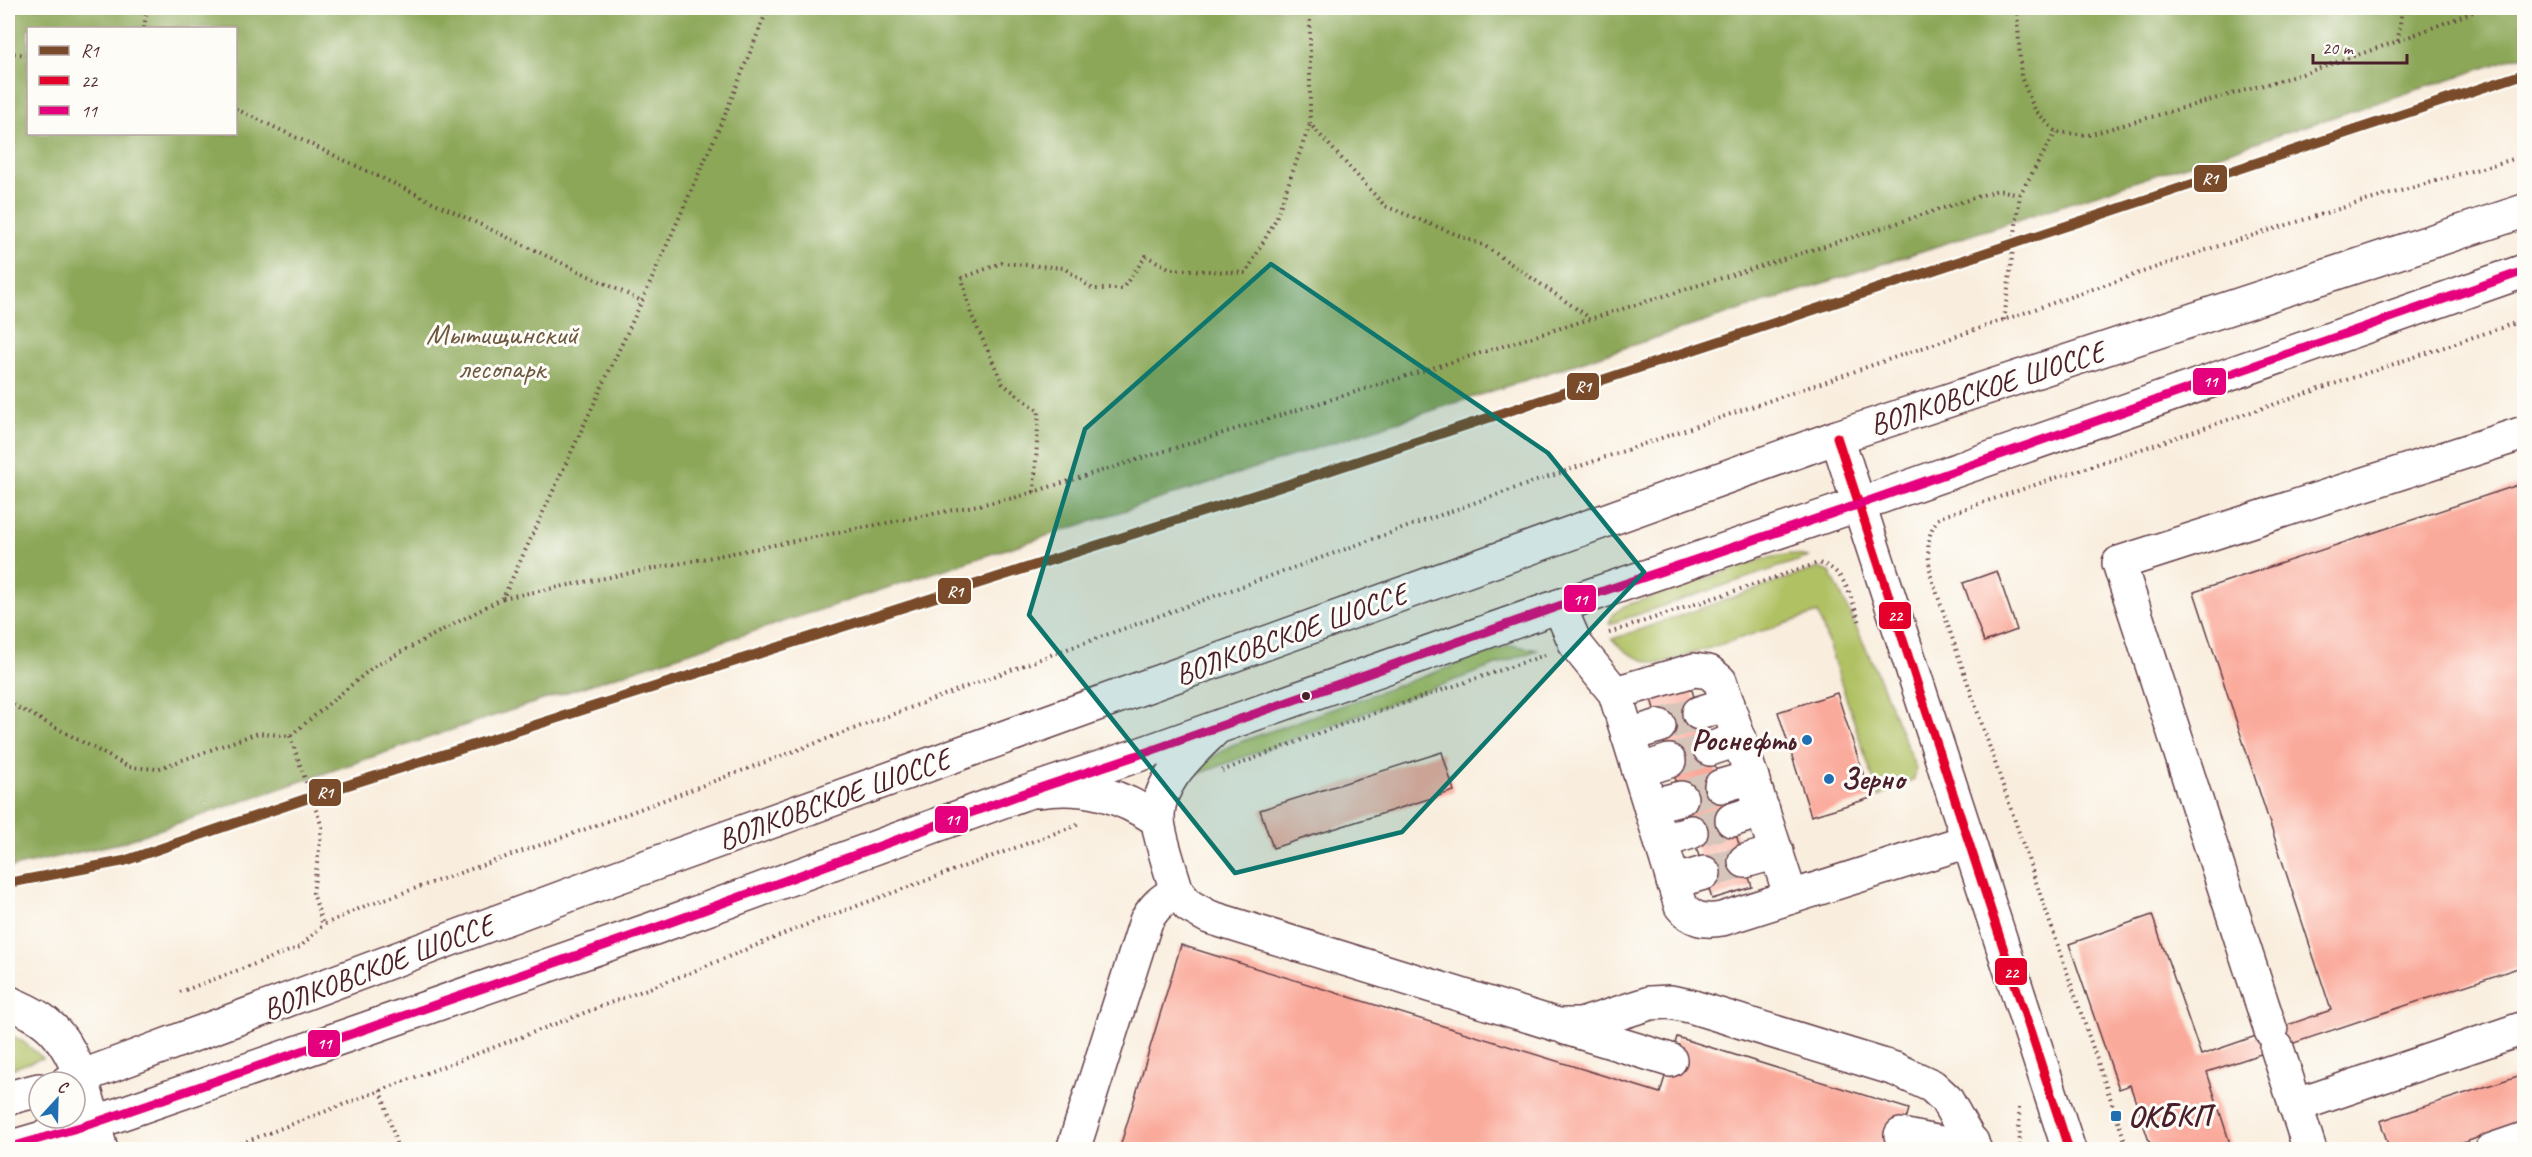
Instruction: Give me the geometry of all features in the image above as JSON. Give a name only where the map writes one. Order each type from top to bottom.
[{"type":"main road","name":"ВОЛКОВСКОЕ ШОССЕ","points":[[87,1075],[612,879],[1838,437],[2524,211]]},
{"type":"main road","name":"ВОЛКОВСКОЕ ШОССЕ","points":[[8,1148],[98,1136],[641,933],[1022,794],[1215,729],[1559,606],[1860,504],[2524,271]]},
{"type":"main road","points":[[2310,1149],[2119,562],[2524,433]]},
{"type":"main road","points":[[1838,437],[2069,1149]]},
{"type":"main road","points":[[1559,606],[1576,645],[1615,693],[1661,842],[1689,877],[1681,906],[1686,912],[1707,921],[1722,920],[1968,841]]},
{"type":"main road","points":[[1615,693],[1694,670],[1710,672],[1720,681],[1714,708],[1725,744],[1752,777],[1791,897]]},
{"type":"main road","points":[[1628,735],[1659,726]]},
{"type":"main road","points":[[1146,812],[1163,793],[1182,762],[1215,729]]},
{"type":"main road","points":[[1639,771],[1669,761]]},
{"type":"main road","points":[[1721,786],[1752,777]]},
{"type":"main road","points":[[1022,794],[1051,789],[1106,794],[1146,812],[1177,892],[1189,906],[1209,917],[1670,1060]]},
{"type":"main road","points":[[1650,806],[1681,798]]},
{"type":"main road","points":[[1732,820],[1763,810]]},
{"type":"main road","points":[[1661,842],[1692,832]]},
{"type":"main road","points":[[1745,861],[1777,852]]},
{"type":"main road","points":[[1073,1149],[1146,921],[1164,898],[1177,892]]},
{"type":"main road","points":[[8,1002],[45,1022],[60,1037],[70,1053],[73,1070]]},
{"type":"main road","points":[[1558,1025],[1581,1025],[1650,1003],[1670,1002],[1690,1006],[1913,1077],[1932,1086],[1946,1099],[1974,1146]]},
{"type":"main road","points":[[2295,1106],[2524,1028]]},
{"type":"main road","points":[[8,1098],[27,1093]]},
{"type":"main road","points":[[87,1110],[98,1136]]},
{"type":"main road","points":[[1901,1135],[1955,1146],[1974,1146]]},
{"type":"main road","points":[[2492,1149],[2524,1139]]},
{"type":"path","points":[[144,27],[147,8]]},
{"type":"path","points":[[503,598],[642,301],[724,117],[768,8]]},
{"type":"path","points":[[1034,492],[1039,411],[1003,384],[971,314],[962,278],[1002,262],[1064,268],[1093,289],[1122,289],[1146,256],[1171,269],[1246,273],[1275,221],[1310,124],[1310,8]]},
{"type":"path","points":[[2017,8],[2020,77],[2035,110],[2056,132],[2088,135],[2302,74],[2398,41],[2483,8]]},
{"type":"path","points":[[2398,41],[2402,8]]},
{"type":"path","points":[[8,54],[27,55]]},
{"type":"path","points":[[237,109],[642,301]]},
{"type":"path","points":[[1310,124],[1385,206],[1485,246],[1591,318]]},
{"type":"path","points":[[2004,320],[2020,194],[2056,132]]},
{"type":"path","points":[[180,992],[300,947],[323,925],[365,906],[746,771],[1067,649],[1496,495],[2223,245],[2355,204],[2524,156]]},
{"type":"path","points":[[8,702],[129,767],[157,770],[258,733],[290,736],[374,667],[503,598],[1034,492],[1998,190],[2020,194]]},
{"type":"path","points":[[1217,772],[1346,723],[1818,563],[1826,564],[1839,573],[1863,628]]},
{"type":"path","points":[[290,736],[322,827],[313,893],[323,925]]},
{"type":"path","points":[[224,1149],[688,973],[813,922],[1146,812]]},
{"type":"path","points":[[381,1090],[398,1149]]},
{"type":"path","points":[[2016,1098],[2019,1108],[2020,1149]]},
{"type":"highlighted area","points":[[1271,264],[1548,453],[1644,572],[1402,832],[1235,873],[1029,615],[1085,429]]},
{"type":"green space","name":"Мытищинский лесопарк","points":[[8,8],[2524,8],[2524,55],[466,725],[120,843],[8,868]]},
{"type":"green space","points":[[1790,554],[1809,557],[1609,624],[1612,615],[1624,606],[1763,559]]},
{"type":"green space","points":[[1818,568],[1830,572],[1836,584],[1871,659],[1916,769],[1914,779],[1879,797],[1818,613],[1660,664],[1634,656],[1612,639]]},
{"type":"green space","points":[[1511,645],[1537,650],[1192,776],[1203,763],[1232,745]]},
{"type":"green space","points":[[8,1034],[22,1041],[43,1058],[8,1070]]},
{"type":"building","points":[[2524,483],[2524,966],[2207,1072],[2232,1150],[2152,1150],[2130,1085],[2119,1089],[2069,944],[2152,915],[2201,1055],[2331,1010],[2194,592]]},
{"type":"building","points":[[1997,571],[2017,630],[1984,642],[1963,583]]},
{"type":"building","points":[[1691,687],[1752,887],[1712,899],[1651,699]]},
{"type":"building","points":[[1837,693],[1871,798],[1811,816],[1778,712]]},
{"type":"building","points":[[1442,752],[1454,791],[1273,848],[1260,810]]},
{"type":"building","points":[[1181,945],[1660,1093],[1677,1037],[1909,1109],[1897,1150],[1119,1150]]},
{"type":"building","points":[[2524,1074],[2524,1122],[2442,1150],[2390,1150],[2380,1121]]},
{"type":"tunnel","points":[[1659,726],[1699,713]]},
{"type":"tunnel","points":[[1669,761],[1710,749]]},
{"type":"tunnel","points":[[1681,798],[1721,786]]},
{"type":"tunnel","points":[[1691,832],[1732,820]]},
{"type":"tunnel","points":[[1704,873],[1745,861]]},
{"type":"transit line","name":"R1","points":[[8,883],[124,861],[326,792],[1283,486],[2524,74]]},
{"type":"transit line","name":"11","points":[[8,1148],[94,1123],[360,1031],[652,929],[1022,794],[2524,271]]},
{"type":"transit line","name":"22","points":[[1837,437],[2069,1150]]},
{"type":"place","name":"Роснефть","points":[[1807,740]]},
{"type":"place","name":"Зерно","points":[[1829,779]]},
{"type":"place","name":"ОКБКП","points":[[2116,1116]]}]
